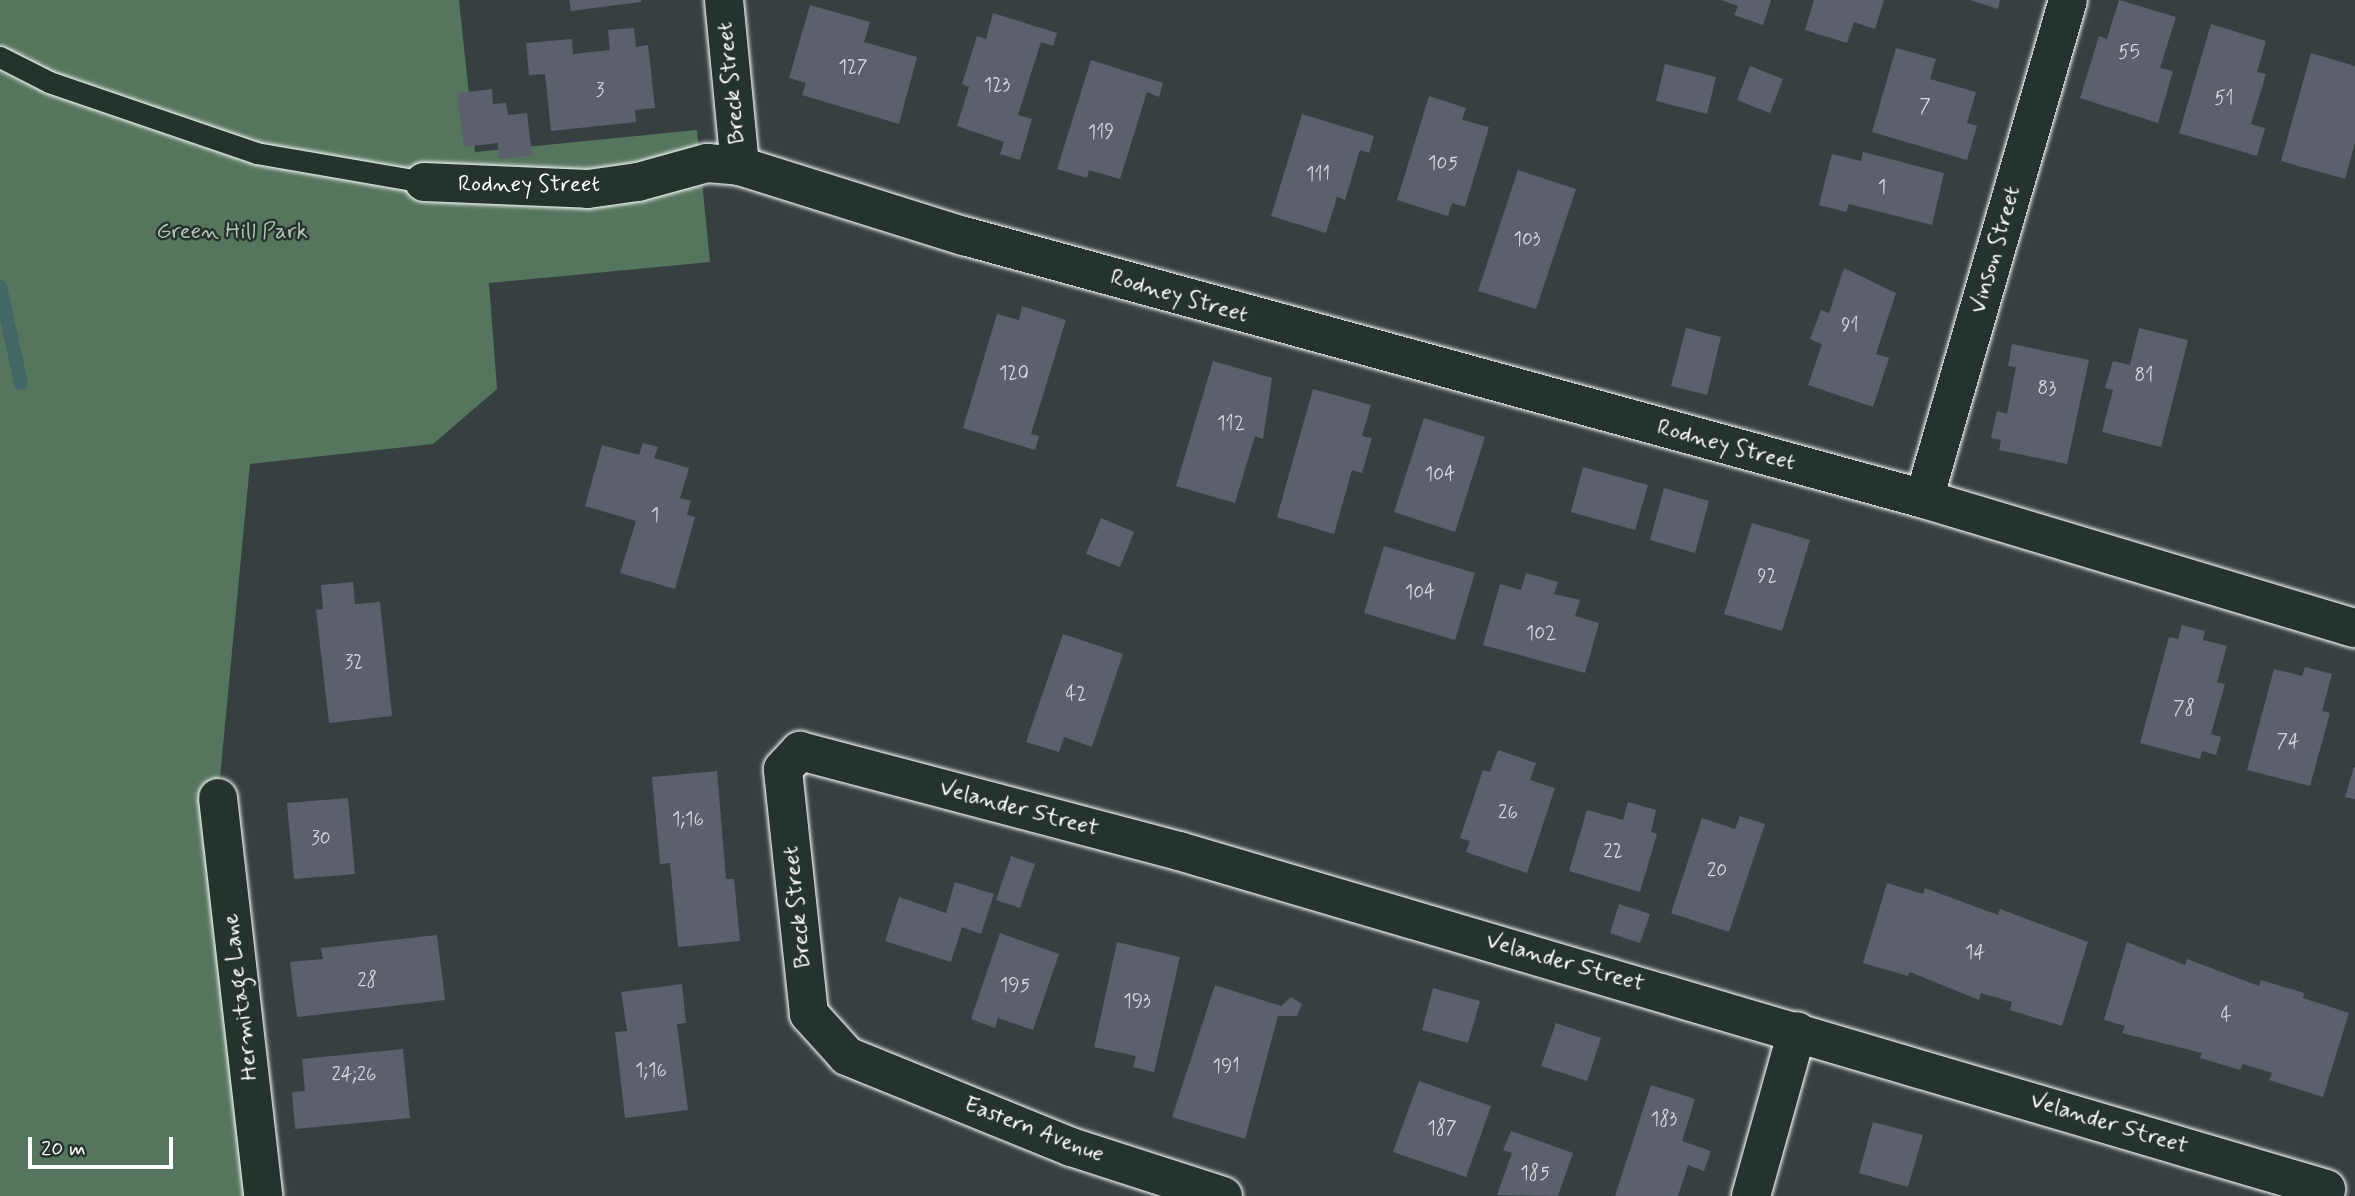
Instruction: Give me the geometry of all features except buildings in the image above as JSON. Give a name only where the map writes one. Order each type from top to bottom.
[{"type":"street","name":"Breck Street","points":[[724,0],[740,166]]},
{"type":"street","name":"Vinson Street","points":[[1924,499],[2068,0]]},
{"type":"street","name":"Rodney Street","points":[[424,182],[575,189],[638,182],[706,163],[740,166],[964,236],[1384,356],[1924,499],[2355,628]]},
{"type":"street","name":"Breck Street","points":[[800,751],[783,769],[809,1014],[847,1056]]},
{"type":"street","name":"Velander Street","points":[[800,751],[1179,851],[2326,1189]]},
{"type":"street","name":"Hermitage Lane","points":[[218,798],[263,1196]]},
{"type":"street","points":[[1751,1196],[1797,1031]]},
{"type":"street","name":"Eastern Avenue","points":[[847,1056],[1071,1147],[1223,1196]]},
{"type":"lane","name":"Rodney Street","points":[[0,57],[49,82],[256,153],[424,182]]},
{"type":"green space","name":"Green Hill Park","points":[[0,0],[459,0],[475,152],[697,130],[710,262],[489,283],[497,389],[433,444],[250,464],[218,798],[263,1196],[0,1196]]},
{"type":"waterway","points":[[0,287],[21,383]]}]
